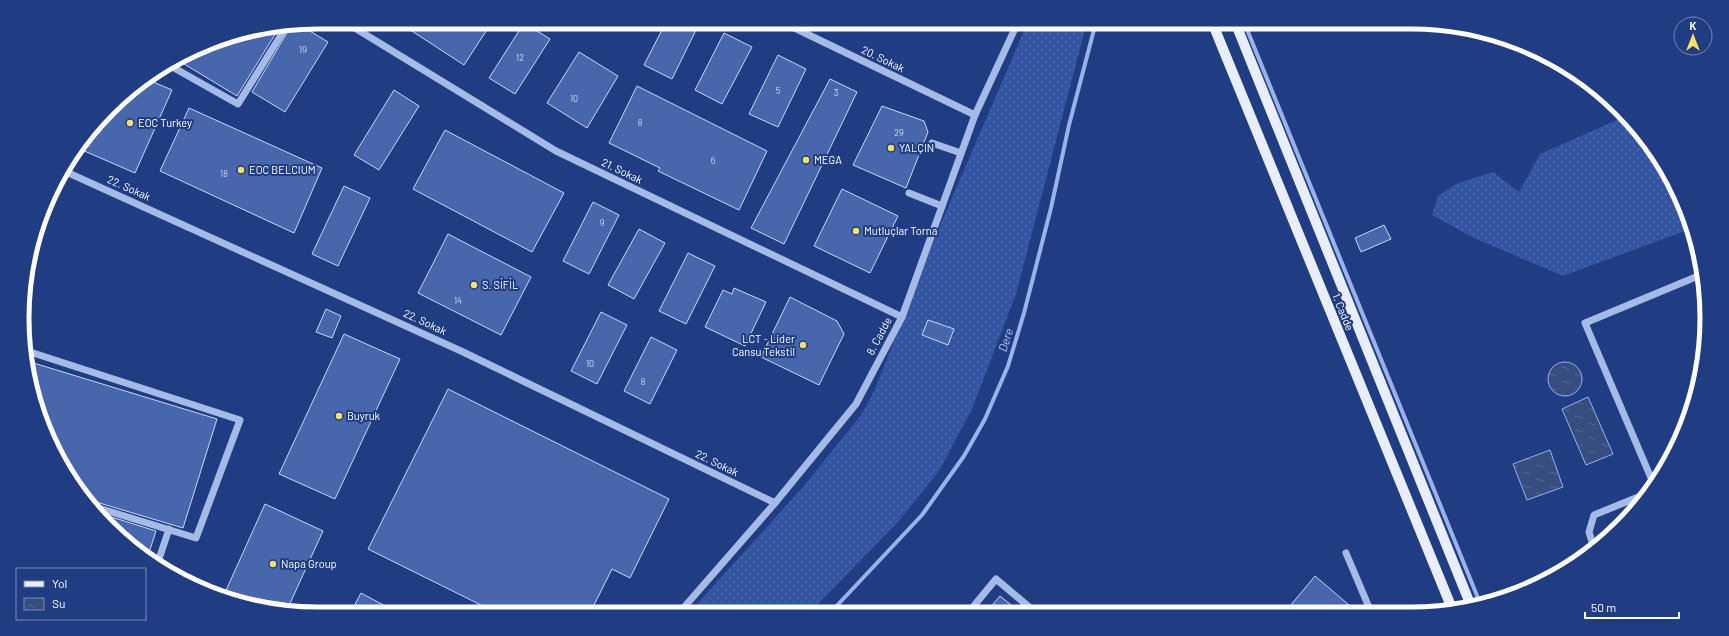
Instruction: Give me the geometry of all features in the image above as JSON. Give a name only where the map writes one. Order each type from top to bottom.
[{"type":"main road","name":"1. Cadde","points":[[1215,29],[1450,605]]},
{"type":"main road","name":"1. Cadde","points":[[1238,29],[1469,601]]},
{"type":"street","name":"21. Sokak","points":[[356,29],[556,151],[902,317]]},
{"type":"street","name":"20. Sokak","points":[[797,29],[975,115]]},
{"type":"street","name":"8. Cadde","points":[[684,607],[774,503],[856,404],[902,317],[975,115],[1015,29]]},
{"type":"street","points":[[174,68],[238,104],[284,31]]},
{"type":"street","points":[[932,143],[961,153]]},
{"type":"street","name":"22. Sokak","points":[[68,173],[461,351],[774,503]]},
{"type":"street","points":[[909,193],[942,206]]},
{"type":"street","points":[[1651,479],[1585,323],[1697,276]]},
{"type":"street","points":[[31,352],[240,420],[196,538],[101,509]]},
{"type":"street","points":[[1593,542],[1590,532],[1594,515],[1637,497]]},
{"type":"street","points":[[159,559],[169,529]]},
{"type":"street","points":[[1346,553],[1369,607]]},
{"type":"street","points":[[972,607],[996,579],[1029,607]]},
{"type":"shaded area","points":[[1025,29],[1085,29],[1016,294],[972,409],[939,471],[898,522],[815,607],[694,607],[803,487],[861,415],[874,391],[935,237]]},
{"type":"shaded area","points":[[1620,119],[1651,157],[1670,190],[1686,230],[1563,276],[1474,238],[1432,215],[1438,196],[1456,184],[1493,172],[1519,192],[1540,154]]},
{"type":"water","points":[[1562,362],[1568,362],[1577,367],[1581,373],[1581,385],[1577,391],[1568,396],[1562,396],[1553,391],[1548,382],[1548,376],[1553,367]]},
{"type":"water","points":[[1588,397],[1613,454],[1586,465],[1562,409]]},
{"type":"water","points":[[1550,450],[1563,487],[1527,500],[1513,464]]},
{"type":"building","points":[[409,29],[487,29],[464,65]]},
{"type":"building","points":[[520,29],[534,29],[550,39],[515,94],[489,78]]},
{"type":"building","points":[[662,29],[697,29],[672,79],[644,65]]},
{"type":"building","points":[[307,30],[328,42],[285,112],[252,92],[288,31]]},
{"type":"building","points":[[277,32],[237,96],[183,63],[225,44]]},
{"type":"building","points":[[724,33],[752,47],[722,104],[695,90]]},
{"type":"building","points":[[579,52],[618,76],[587,128],[547,103]]},
{"type":"building","points":[[778,55],[806,69],[778,127],[749,114]]},
{"type":"building","name":"MEGA","points":[[830,79],[857,92],[784,244],[751,228]]},
{"type":"building","name":"EOC Turkey","points":[[152,82],[172,90],[135,173],[83,150],[98,131],[99,132],[101,127],[127,101]]},
{"type":"building","points":[[637,86],[767,151],[739,210],[658,171],[660,168],[609,143]]},
{"type":"building","points":[[394,90],[419,106],[379,170],[354,155]]},
{"type":"building","name":"YALÇIN","points":[[882,106],[924,121],[928,132],[906,188],[853,165]]},
{"type":"building","name":"EOC BELCIUM","points":[[189,108],[322,168],[294,233],[160,171]]},
{"type":"building","points":[[445,130],[564,193],[532,252],[413,189]]},
{"type":"building","points":[[344,186],[370,198],[338,266],[312,254]]},
{"type":"building","name":"Mutluçlar Torna","points":[[842,189],[898,216],[870,273],[814,246]]},
{"type":"building","points":[[593,202],[619,215],[589,274],[563,261]]},
{"type":"building","points":[[1384,225],[1391,239],[1361,252],[1355,238]]},
{"type":"building","points":[[639,229],[665,243],[634,299],[608,285]]},
{"type":"building","name":"S. SİFİL","points":[[448,234],[531,277],[501,335],[418,293]]},
{"type":"building","points":[[688,253],[715,266],[686,324],[659,311]]},
{"type":"building","points":[[734,288],[766,302],[745,346],[705,327],[723,290],[732,294]]},
{"type":"building","name":"LCT - Lider Cansu Tekstil","points":[[790,297],[837,321],[844,334],[819,385],[761,357]]},
{"type":"building","points":[[326,309],[341,316],[332,338],[316,332]]},
{"type":"building","points":[[601,312],[627,325],[597,384],[571,371]]},
{"type":"building","points":[[928,320],[954,329],[948,345],[922,335]]},
{"type":"building","name":"Buyruk","points":[[344,334],[400,359],[335,499],[279,474]]},
{"type":"building","points":[[651,337],[677,350],[650,404],[624,391]]},
{"type":"building","points":[[32,363],[217,419],[183,528],[96,502],[78,479],[51,429],[44,411]]},
{"type":"building","points":[[448,389],[669,499],[630,578],[612,569],[593,607],[485,607],[368,549]]},
{"type":"building","name":"Napa Group","points":[[265,504],[323,531],[289,605],[280,605],[225,592]]},
{"type":"building","points":[[108,516],[156,531],[149,552],[127,535]]},
{"type":"building","points":[[1315,576],[1349,605],[1347,607],[1289,607]]},
{"type":"building","points":[[361,593],[387,607],[354,607]]},
{"type":"building","points":[[1000,596],[1014,607],[990,607]]},
{"type":"waterway","name":"Dere","points":[[836,607],[922,515],[964,456],[985,419],[1008,366],[1024,313],[1051,208],[1069,125],[1094,29]]},
{"type":"waterway","points":[[1247,29],[1478,599]]},
{"type":"place","name":"EOC Turkey","points":[[130,123]]},
{"type":"place","name":"YALÇIN","points":[[891,148]]},
{"type":"place","name":"MEGA","points":[[806,160]]},
{"type":"place","name":"EOC BELCIUM","points":[[241,170]]},
{"type":"place","name":"Mutluçlar Torna","points":[[856,231]]},
{"type":"place","name":"S. SİFİL","points":[[474,285]]},
{"type":"place","name":"LCT - Lider Cansu Tekstil","points":[[803,345]]},
{"type":"place","name":"Buyruk","points":[[339,416]]},
{"type":"place","name":"Napa Group","points":[[273,564]]}]
